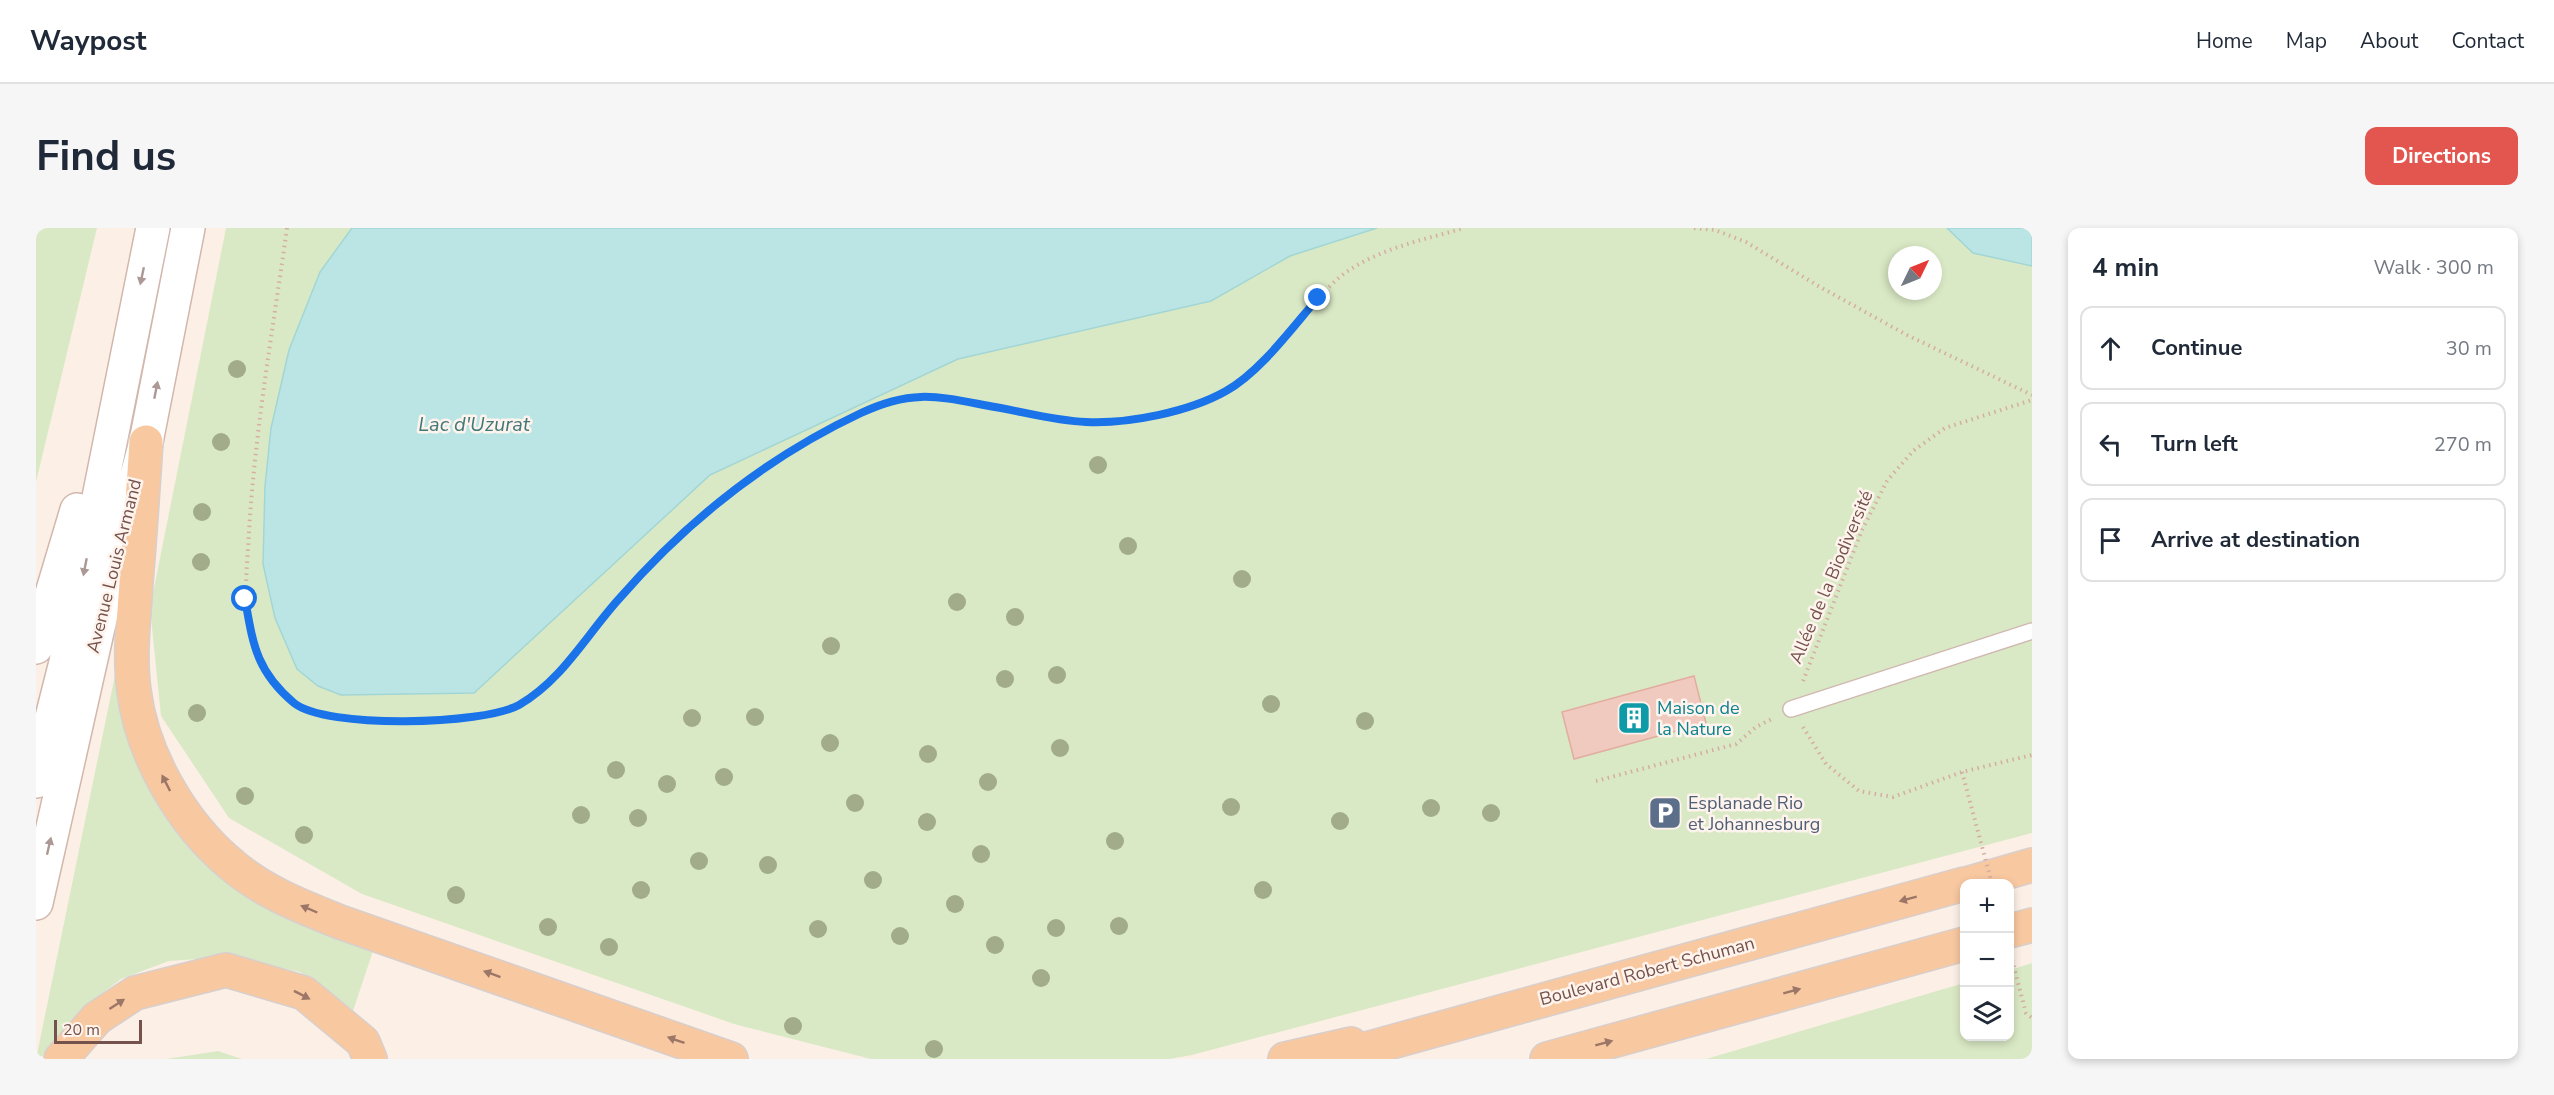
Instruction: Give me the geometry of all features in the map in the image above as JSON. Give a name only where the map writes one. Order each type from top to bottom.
[{"type":"main road","name":"Avenue Louis Armand","points":[[36,781],[66,662],[153,228]]},
{"type":"main road","name":"Avenue Louis Armand","points":[[36,903],[106,592],[146,442],[188,228]]},
{"type":"main road","points":[[36,647],[132,324]]},
{"type":"main road","points":[[146,442],[131,648],[134,692],[148,742],[166,787],[195,829],[232,866],[282,898],[340,922],[731,1059]]},
{"type":"main road","name":"Boulevard Robert Schuman","points":[[1983,879],[2032,865]]},
{"type":"main road","name":"Boulevard Robert Schuman","points":[[1330,1059],[1960,885]]},
{"type":"main road","points":[[2014,930],[2032,925]]},
{"type":"main road","points":[[1547,1059],[1960,945]]},
{"type":"main road","points":[[61,1059],[97,1018],[135,993],[226,970],[304,993],[363,1042],[370,1059]]},
{"type":"main road","points":[[1285,1059],[1488,1014]]},
{"type":"lane","points":[[1791,709],[2032,631]]},
{"type":"path","points":[[287,228],[253,466],[245,599],[255,651],[271,680],[297,706],[328,715],[408,722],[486,715],[516,707],[546,687],[570,662],[617,601],[674,541],[718,502],[791,451],[889,400],[929,395],[1085,422],[1134,419],[1196,406],[1228,390],[1267,357],[1318,298],[1348,270],[1402,246],[1464,228]]},
{"type":"path","points":[[1694,228],[1715,230],[1746,242],[1820,287],[1907,335],[2032,397]]},
{"type":"path","name":"Allée de la Biodiversité","points":[[1791,709],[1862,530],[1887,481],[1913,451],[1945,428],[2032,397]]},
{"type":"path","points":[[1596,781],[1736,744],[1756,727],[1791,709],[1826,764],[1859,791],[1893,797],[1962,772],[2032,755]]},
{"type":"path","points":[[1962,772],[1991,879]]},
{"type":"path","points":[[2014,966],[2026,1013],[2032,1018]]},
{"type":"green space","points":[[36,228],[97,228],[36,482]]},
{"type":"green space","points":[[226,228],[352,228],[320,272],[289,351],[271,428],[265,486],[474,692],[710,475],[958,359],[1211,301],[1290,256],[1377,228],[1947,228],[1973,253],[2032,266],[2032,833],[1192,1055],[1169,1059],[871,1059],[734,1024],[362,894],[229,818],[161,716],[150,608]]},
{"type":"green space","points":[[115,675],[133,744],[202,850],[375,945],[353,1011],[300,972],[228,957],[169,961],[121,979],[83,1008],[44,1055],[36,1059]]},
{"type":"green space","points":[[2032,963],[2032,1059],[1706,1059],[1960,984],[1960,1041],[2014,1041],[2014,969]]},
{"type":"green space","points":[[218,1051],[242,1059],[166,1059]]},
{"type":"water","name":"Lac d'Uzurat","points":[[352,228],[1377,228],[1290,256],[1211,301],[958,359],[710,475],[474,693],[341,695],[318,686],[297,669],[275,618],[263,564],[265,486],[271,428],[289,350],[320,272]]},
{"type":"water","points":[[1947,228],[2032,228],[2032,266],[1973,253]]},
{"type":"building","name":"Maison de la Nature","points":[[1694,676],[1706,723],[1574,759],[1562,712]]},
{"type":"place","name":"Maison de la Nature","points":[[1634,718]]},
{"type":"place","name":"Esplanade Rio et Johannesburg","points":[[1665,813]]},
{"type":"route","points":[[245,599],[255,651],[271,680],[297,706],[328,715],[408,722],[486,715],[516,707],[546,687],[570,662],[617,601],[674,541],[727,495],[791,451],[858,415],[889,400],[929,395],[1085,422],[1134,419],[1196,406],[1228,390],[1267,357],[1318,298]]}]
